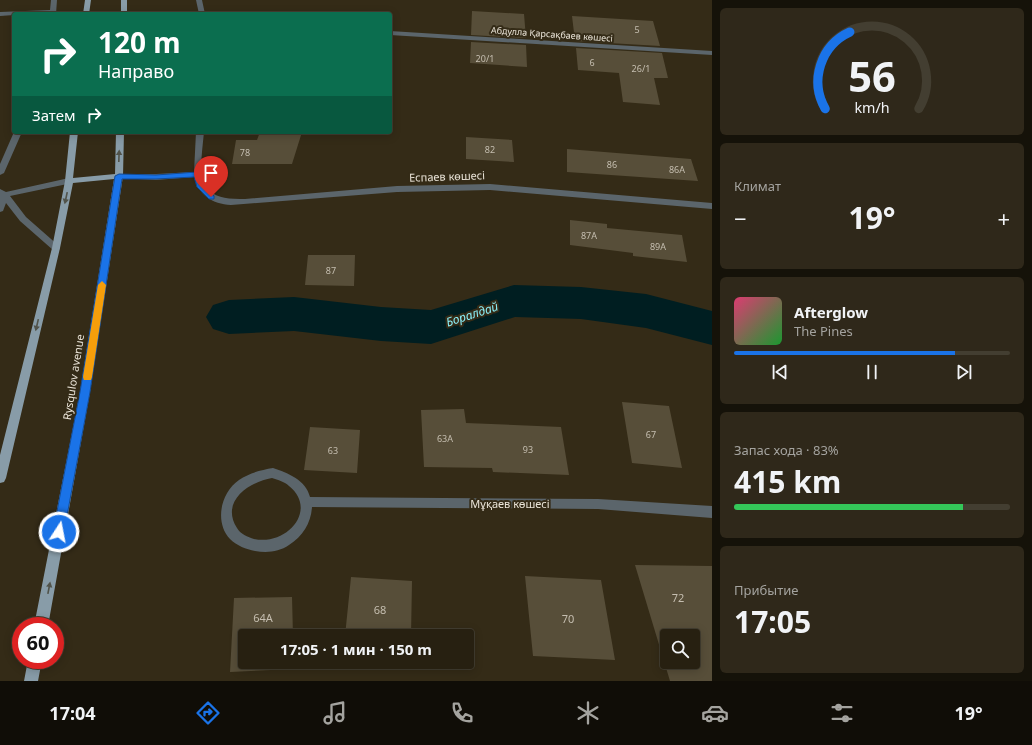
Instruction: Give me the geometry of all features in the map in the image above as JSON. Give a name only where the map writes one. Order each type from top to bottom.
[{"type":"main road","points":[[86,12],[88,0]]},
{"type":"main road","points":[[124,0],[124,12]]},
{"type":"main road","points":[[0,478],[56,248],[70,181],[74,134]]},
{"type":"main road","name":"Rysqulov avenue","points":[[43,617],[85,392],[119,176],[120,134]]},
{"type":"main road","points":[[70,181],[119,176]]},
{"type":"main road","points":[[31,681],[33,669]]},
{"type":"street","points":[[54,0],[54,12]]},
{"type":"street","points":[[199,0],[202,12]]},
{"type":"street","points":[[0,14],[12,14]]},
{"type":"street","name":"Абдулла Қарсақбаев көшесі","points":[[392,33],[712,53]]},
{"type":"street","points":[[0,173],[17,134]]},
{"type":"street","points":[[119,176],[156,177],[197,174],[200,134]]},
{"type":"street","name":"Еспаев көшесі","points":[[197,174],[201,187],[211,197],[225,202],[245,202],[397,190],[490,187],[712,206]]},
{"type":"street","points":[[3,194],[70,181]]},
{"type":"street","points":[[0,209],[3,194]]},
{"type":"street","points":[[3,194],[23,220],[56,248]]},
{"type":"street","points":[[273,473],[285,476],[296,482],[303,491],[307,502],[306,514],[301,527],[292,537],[273,546],[252,546],[240,540],[232,531],[227,520],[226,508],[231,496],[238,486],[248,479],[260,474],[273,473]]},
{"type":"street","name":"Мұқаев көшесі","points":[[307,502],[598,504],[712,512]]},
{"type":"building","points":[[472,11],[524,14],[526,38],[471,35]]},
{"type":"building","points":[[572,16],[653,21],[660,46],[575,41]]},
{"type":"building","points":[[471,42],[526,45],[527,67],[470,63]]},
{"type":"building","points":[[576,48],[662,53],[668,78],[654,78],[660,105],[623,102],[619,73],[578,70]]},
{"type":"building","points":[[259,134],[301,134],[292,164],[232,164],[236,140],[257,140]]},
{"type":"building","points":[[466,137],[512,140],[514,162],[466,159]]},
{"type":"building","points":[[567,149],[691,159],[698,181],[567,172]]},
{"type":"building","points":[[570,220],[607,224],[607,228],[682,235],[687,262],[633,256],[633,253],[570,245]]},
{"type":"building","points":[[308,255],[355,255],[354,286],[305,285]]},
{"type":"building","points":[[622,402],[669,406],[682,468],[632,463]]},
{"type":"building","points":[[464,409],[466,423],[561,427],[569,475],[493,472],[492,468],[424,467],[421,410]]},
{"type":"building","points":[[310,427],[360,430],[357,473],[304,470]]},
{"type":"building","points":[[635,565],[712,566],[712,681],[670,681],[666,669],[700,669],[700,629],[660,629],[660,648]]},
{"type":"building","points":[[525,576],[601,580],[615,660],[533,656]]},
{"type":"building","points":[[351,577],[412,581],[411,629],[346,629]]},
{"type":"building","points":[[292,597],[293,629],[238,629],[238,669],[293,669],[230,672],[234,598]]},
{"type":"waterway","name":"Боралдай","points":[[229,317],[294,314],[381,324],[431,327],[514,301],[581,303],[646,311],[712,328]]},
{"type":"slow traffic","points":[[87,377],[102,285]]},
{"type":"route","points":[[59,532],[85,392],[119,176],[156,177],[197,174],[201,187],[211,197]]}]
